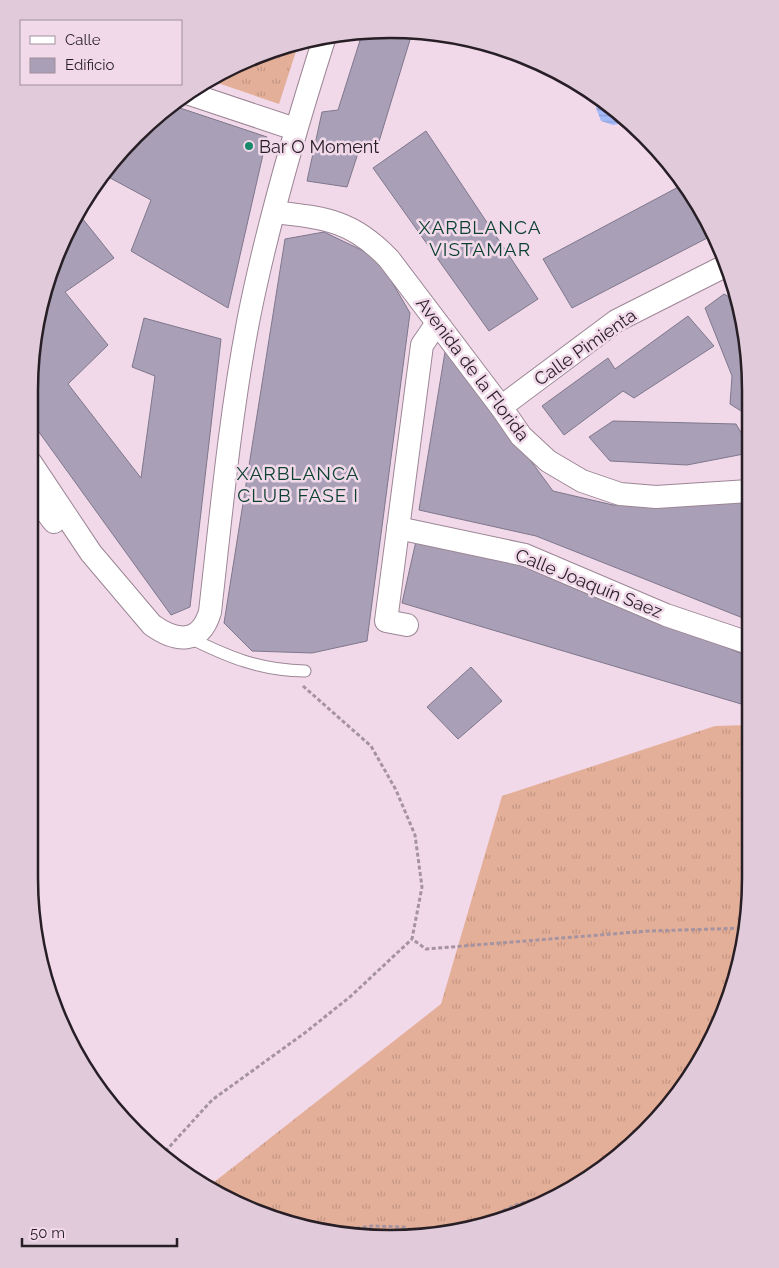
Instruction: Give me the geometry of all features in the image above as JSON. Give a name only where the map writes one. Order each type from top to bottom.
[{"type":"street","points":[[38,473],[92,553],[152,624],[163,633],[176,637],[188,637],[206,625],[210,612],[229,455],[248,322],[295,129],[322,44]]},
{"type":"street","points":[[196,96],[295,129]]},
{"type":"street","name":"Avenida de la Florida","points":[[274,212],[320,218],[356,230],[374,243],[389,259],[521,436],[548,461],[582,481],[620,494],[656,497],[742,491]]},
{"type":"street","name":"Calle Pimienta","points":[[501,407],[616,321],[720,268]]},
{"type":"street","points":[[407,625],[386,621],[422,346],[437,323]]},
{"type":"street","points":[[38,501],[57,526],[92,553]]},
{"type":"street","name":"Calle Joaquín Saez","points":[[398,528],[525,555],[666,614],[742,641]]},
{"type":"lane","points":[[188,637],[224,655],[259,666],[304,671]]},
{"type":"path","points":[[166,1151],[212,1100],[306,1032],[351,996],[412,939],[422,887],[415,835],[396,790],[371,746],[283,670]]},
{"type":"path","points":[[412,939],[426,949],[649,931],[737,928]]},
{"type":"path","points":[[494,1215],[532,1200]]},
{"type":"path","points":[[355,1228],[372,1226],[405,1227],[411,1230]]},
{"type":"green space","points":[[297,49],[279,104],[218,83],[255,64]]},
{"type":"green space","points":[[742,725],[741,902],[730,970],[715,1013],[682,1074],[654,1111],[622,1143],[604,1158],[566,1183],[524,1204],[481,1219],[413,1230],[366,1230],[298,1219],[255,1204],[213,1183],[441,1004],[502,796],[715,726]]},
{"type":"water","points":[[597,105],[620,124],[613,125],[601,121],[596,108]]},
{"type":"building","points":[[411,38],[377,148],[362,141],[347,187],[307,181],[322,112],[338,110],[361,39]]},
{"type":"building","points":[[179,108],[267,137],[228,308],[131,251],[151,200],[109,177],[125,157],[157,125]]},
{"type":"building","points":[[426,131],[538,299],[489,331],[373,168]]},
{"type":"building","points":[[678,187],[707,238],[572,308],[543,259]]},
{"type":"building","points":[[82,218],[114,258],[65,292],[108,345],[68,384],[141,478],[155,376],[132,367],[144,318],[221,339],[190,607],[171,615],[38,431],[38,366],[44,321],[56,276]]},
{"type":"building","points":[[324,232],[378,258],[410,313],[367,641],[312,653],[252,651],[224,623],[285,239]]},
{"type":"building","points":[[724,294],[730,298],[741,366],[742,412],[730,404],[732,376],[705,308]]},
{"type":"building","points":[[688,316],[714,346],[634,398],[623,391],[564,435],[542,406],[608,358],[615,369]]},
{"type":"building","points":[[446,346],[553,491],[613,505],[742,502],[742,618],[536,536],[419,510]]},
{"type":"building","points":[[613,421],[736,424],[742,434],[742,454],[687,465],[610,461],[589,437]]},
{"type":"building","points":[[416,541],[523,565],[742,654],[742,704],[402,603]]},
{"type":"building","points":[[471,667],[502,701],[458,739],[427,707]]},
{"type":"place","name":"Bar O Moment","points":[[249,146]]},
{"type":"district","name":"XARBLANCA VISTAMAR","points":[[480,238]]},
{"type":"district","name":"XARBLANCA CLUB FASE I","points":[[298,484]]}]
